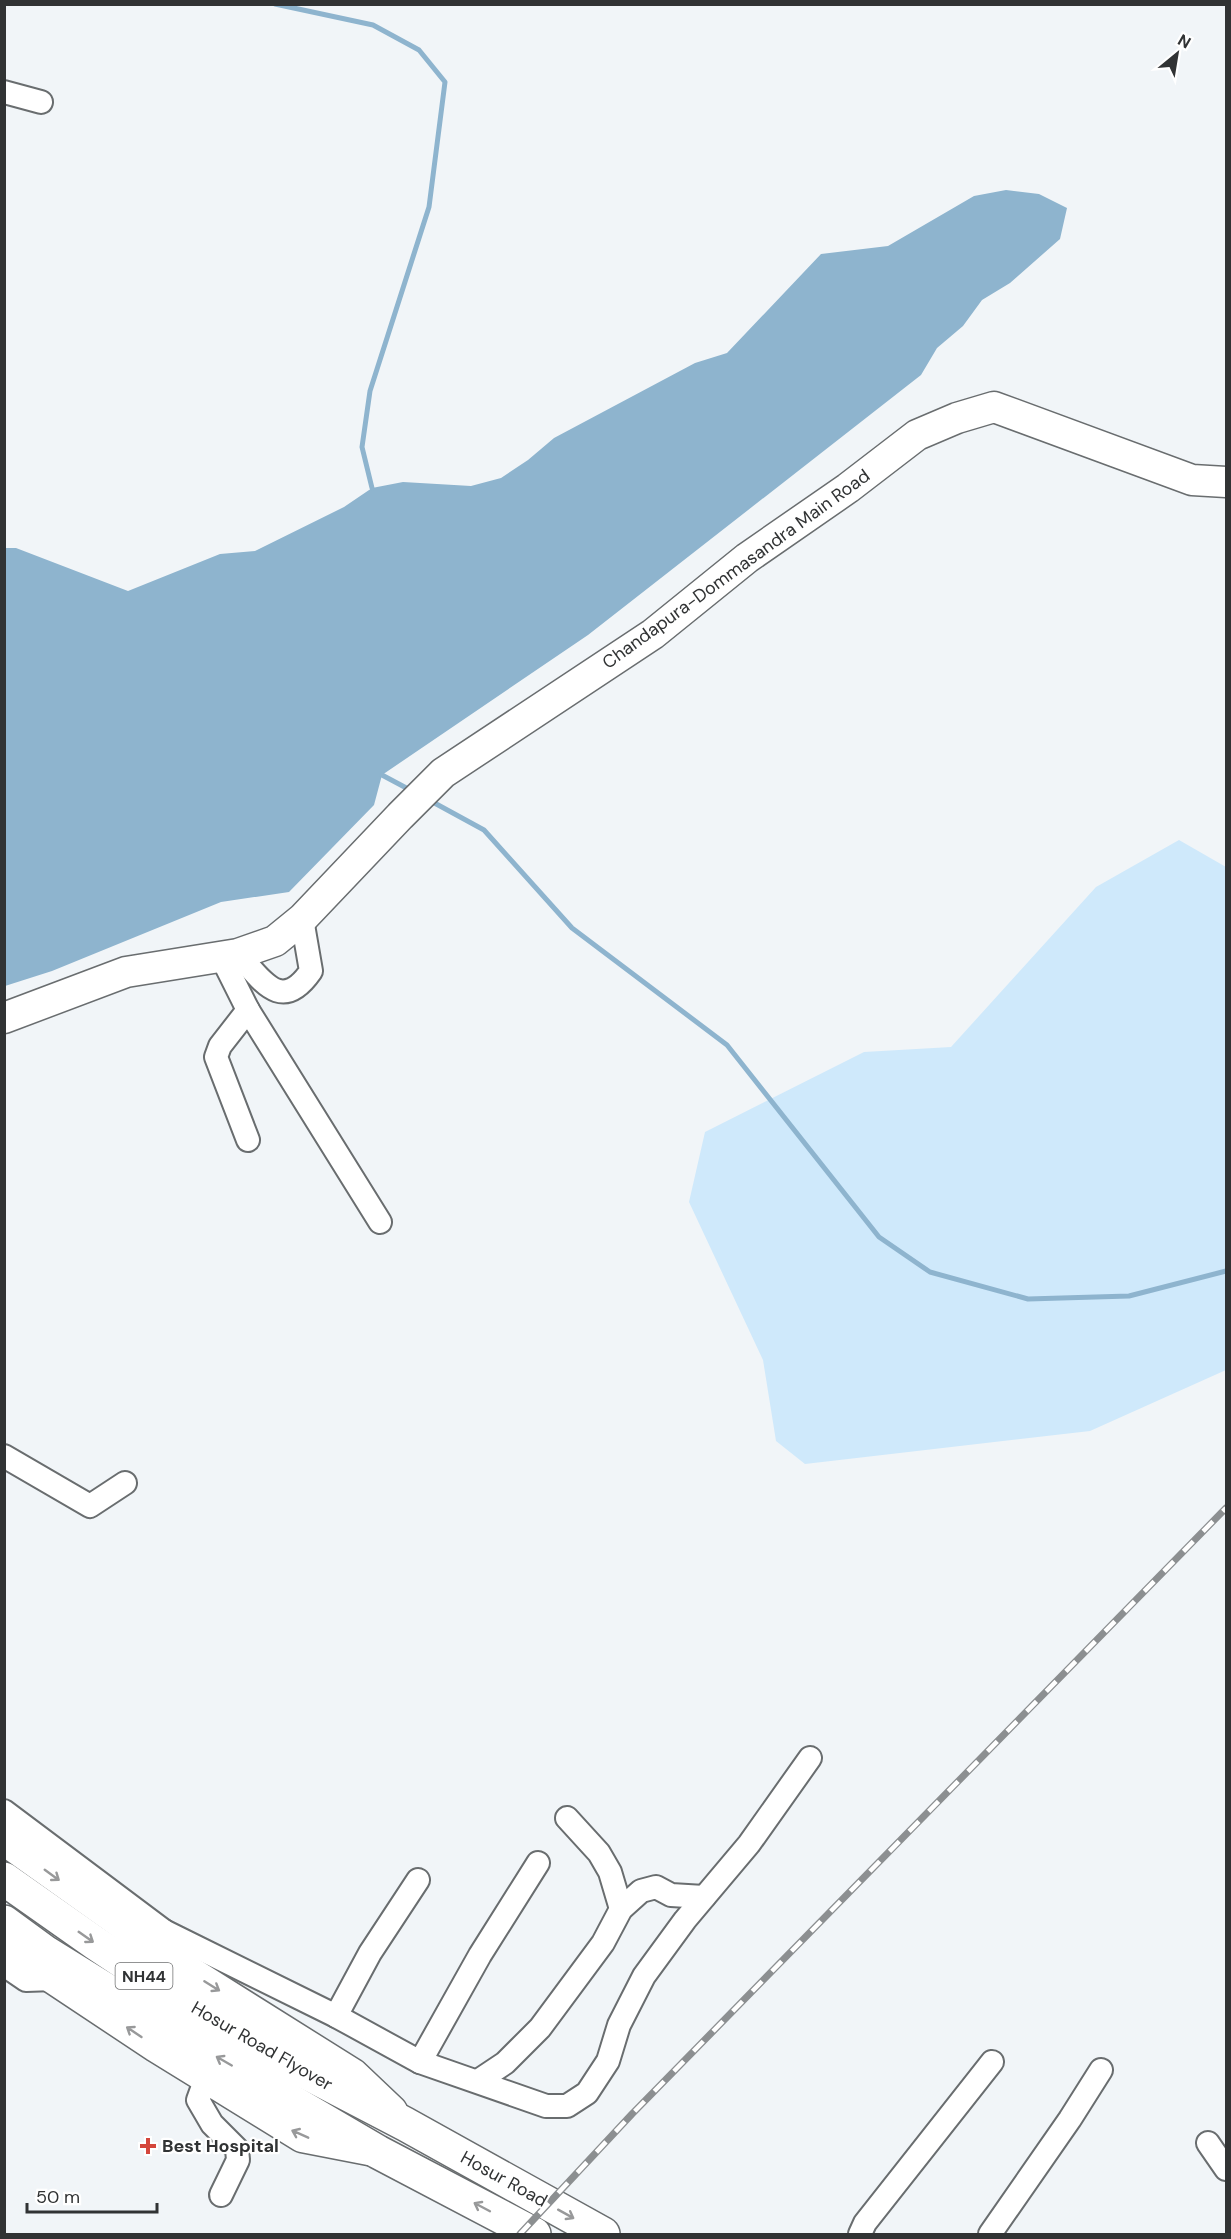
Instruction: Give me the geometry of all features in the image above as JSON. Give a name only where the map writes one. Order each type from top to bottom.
[{"type":"highway","name":"Hosur Road Flyover","points":[[4,1879],[203,2015],[378,2152]]},
{"type":"highway","name":"Hosur Road Flyover","points":[[4,1922],[45,1952],[187,2040],[405,2124]]},
{"type":"highway","name":"Hosur Road","points":[[405,2124],[603,2235]]},
{"type":"highway","name":"Hosur Road","points":[[378,2152],[534,2235]]},
{"type":"main road","name":"Chandapura-Dommasandra Main Road","points":[[4,1018],[126,972],[229,955],[274,941],[302,919],[443,773],[654,634],[747,558],[848,488],[917,435],[957,418],[994,407],[1192,480],[1227,482]]},
{"type":"main road","points":[[4,1840],[181,1966],[353,2074],[405,2124]]},
{"type":"main road","points":[[4,1946],[206,2078],[302,2137],[378,2152]]},
{"type":"street","points":[[4,92],[41,102]]},
{"type":"street","points":[[229,955],[270,988],[284,992],[301,986],[311,971],[302,919]]},
{"type":"street","points":[[229,955],[248,1010],[380,1222]]},
{"type":"street","points":[[248,1010],[220,1046],[216,1057],[248,1140]]},
{"type":"street","points":[[4,1456],[90,1506],[125,1484]]},
{"type":"street","points":[[4,1811],[164,1931],[336,2016],[420,2062],[546,2106],[567,2106],[587,2093],[608,2061],[619,2025],[644,1976],[704,1897],[749,1844],[810,1758]]},
{"type":"street","points":[[567,1818],[599,1853],[610,1872],[621,1909]]},
{"type":"street","points":[[420,2062],[480,1955],[538,1863]]},
{"type":"street","points":[[336,2016],[370,1953],[418,1880]]},
{"type":"street","points":[[478,2081],[505,2063],[540,2028],[603,1943],[621,1909],[641,1891],[656,1887],[670,1895],[704,1897]]},
{"type":"street","points":[[164,1931],[181,1966]]},
{"type":"street","points":[[4,1965],[26,1980],[54,1979]]},
{"type":"street","points":[[860,2235],[865,2223],[992,2062]]},
{"type":"street","points":[[990,2235],[1101,2070]]},
{"type":"street","points":[[206,2078],[198,2100],[212,2124],[237,2149],[238,2160],[221,2195]]},
{"type":"street","points":[[1208,2143],[1227,2169]]},
{"type":"shaded area","points":[[1006,190],[1039,194],[1067,208],[1060,239],[1010,283],[982,300],[963,326],[937,348],[921,375],[588,635],[382,775],[374,805],[289,892],[221,902],[52,971],[5,986],[5,548],[16,548],[128,591],[220,554],[255,551],[344,507],[372,488],[403,482],[471,486],[501,478],[528,460],[554,438],[695,363],[727,353],[821,254],[888,246],[974,196]]},
{"type":"shaded area","points":[[1179,840],[1226,867],[1226,1370],[1090,1431],[805,1464],[776,1441],[763,1360],[689,1202],[705,1132],[864,1052],[951,1047],[1096,887]]},
{"type":"waterway","points":[[275,4],[373,25],[419,50],[445,82],[429,207],[370,391],[362,447],[372,488]]},
{"type":"waterway","points":[[382,775],[412,791]]},
{"type":"waterway","points":[[429,800],[484,830],[572,928],[727,1045],[879,1237],[930,1272],[1028,1299],[1129,1296],[1226,1271]]},
{"type":"railway","points":[[520,2234],[632,2114],[1226,1508]]},
{"type":"place","name":"Best Hospital","points":[[148,2146]]}]
